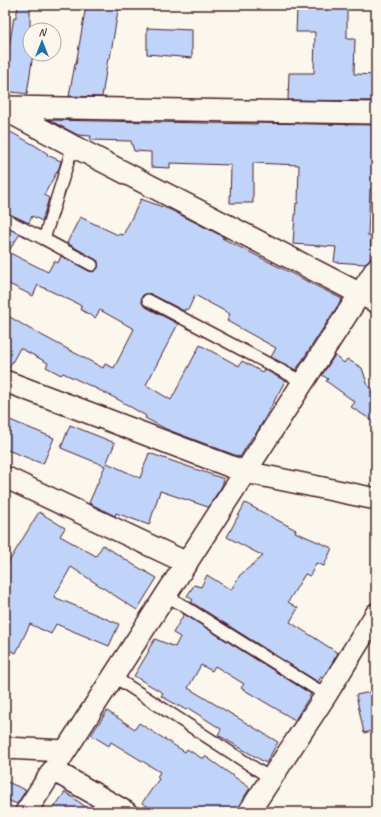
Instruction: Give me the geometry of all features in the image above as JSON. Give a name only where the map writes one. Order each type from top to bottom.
[{"type":"street","points":[[5,106],[376,113]]},
{"type":"street","points":[[5,110],[368,298]]},
{"type":"street","points":[[26,812],[303,382],[368,298],[376,269]]},
{"type":"street","points":[[5,381],[245,472],[376,499]]},
{"type":"street","points":[[5,477],[187,563]]},
{"type":"street","points":[[248,812],[326,695],[376,614]]},
{"type":"street","points":[[5,748],[66,751]]},
{"type":"street","points":[[53,770],[126,812]]},
{"type":"lane","points":[[44,239],[73,146]]},
{"type":"lane","points":[[5,219],[92,266]]},
{"type":"lane","points":[[148,300],[303,382]]},
{"type":"lane","points":[[166,595],[326,695]]},
{"type":"lane","points":[[113,676],[270,778]]},
{"type":"building","points":[[18,5],[30,5],[30,22],[22,22],[22,62],[32,62],[27,94],[5,91],[5,66],[14,17],[16,18]]},
{"type":"building","points":[[86,5],[119,5],[102,97],[69,96]]},
{"type":"building","points":[[297,9],[347,9],[347,39],[355,39],[354,74],[376,75],[376,101],[288,100],[289,73],[314,73],[315,32],[296,32]]},
{"type":"building","points":[[147,28],[192,30],[192,58],[147,54]]},
{"type":"building","points":[[49,120],[376,125],[374,189],[370,189],[368,236],[371,236],[370,259],[365,264],[334,262],[336,247],[293,244],[296,203],[298,203],[299,165],[253,163],[253,203],[230,203],[231,165],[170,163],[170,168],[151,167],[151,152],[134,151],[131,141],[90,140],[91,136],[78,135]]},
{"type":"building","points":[[5,129],[36,146],[48,154],[47,155],[61,161],[59,168],[44,195],[49,198],[42,221],[32,216],[29,223],[5,212]]},
{"type":"building","points":[[141,199],[171,210],[226,238],[222,238],[342,299],[296,370],[271,357],[276,348],[227,321],[230,314],[195,295],[188,310],[185,309],[184,311],[151,294],[145,294],[142,296],[141,301],[144,306],[178,324],[146,385],[171,400],[200,345],[239,366],[242,361],[262,372],[264,369],[285,381],[254,437],[253,436],[240,457],[166,429],[145,418],[146,416],[119,400],[63,373],[61,375],[46,367],[48,363],[20,348],[8,370],[5,369],[5,314],[103,368],[105,364],[114,368],[134,329],[100,310],[95,318],[80,309],[82,306],[38,285],[33,296],[5,282],[5,227],[20,234],[8,252],[48,272],[54,261],[58,263],[61,256],[93,272],[98,268],[98,261],[67,243],[80,217],[118,235],[123,235]]},
{"type":"building","points":[[335,355],[344,363],[347,359],[362,368],[368,386],[376,391],[376,423],[351,407],[355,402],[326,381],[328,379],[322,375]]},
{"type":"building","points":[[5,418],[54,438],[43,464],[5,449]]},
{"type":"building","points":[[70,425],[115,443],[106,464],[107,463],[140,478],[149,453],[224,479],[222,486],[208,507],[160,491],[149,525],[116,513],[115,516],[89,503],[105,466],[61,448]]},
{"type":"building","points":[[245,503],[296,530],[295,532],[332,548],[324,566],[316,563],[310,576],[305,574],[288,602],[298,608],[290,622],[338,653],[323,678],[321,677],[318,682],[191,602],[193,600],[187,596],[194,585],[201,587],[207,575],[231,590],[240,575],[263,556],[227,537]]},
{"type":"building","points":[[39,512],[65,528],[60,536],[96,556],[103,545],[157,578],[137,610],[71,567],[54,597],[119,624],[109,646],[56,624],[51,634],[30,624],[16,653],[5,648],[5,568]]},
{"type":"building","points":[[184,614],[311,694],[295,720],[241,688],[244,684],[215,666],[212,671],[201,665],[188,688],[278,742],[266,763],[218,735],[221,729],[188,708],[186,710],[161,696],[163,693],[134,676],[155,639],[175,647],[180,637],[173,633]]},
{"type":"building","points":[[376,691],[376,730],[364,733],[356,695]]},
{"type":"building","points":[[107,711],[135,729],[139,723],[185,752],[187,749],[203,759],[205,756],[250,788],[239,805],[237,812],[157,812],[142,803],[159,779],[157,777],[160,772],[111,742],[109,746],[91,735]]},
{"type":"building","points":[[5,781],[26,790],[17,804],[5,799]]},
{"type":"building","points":[[65,792],[93,812],[51,812]]}]
